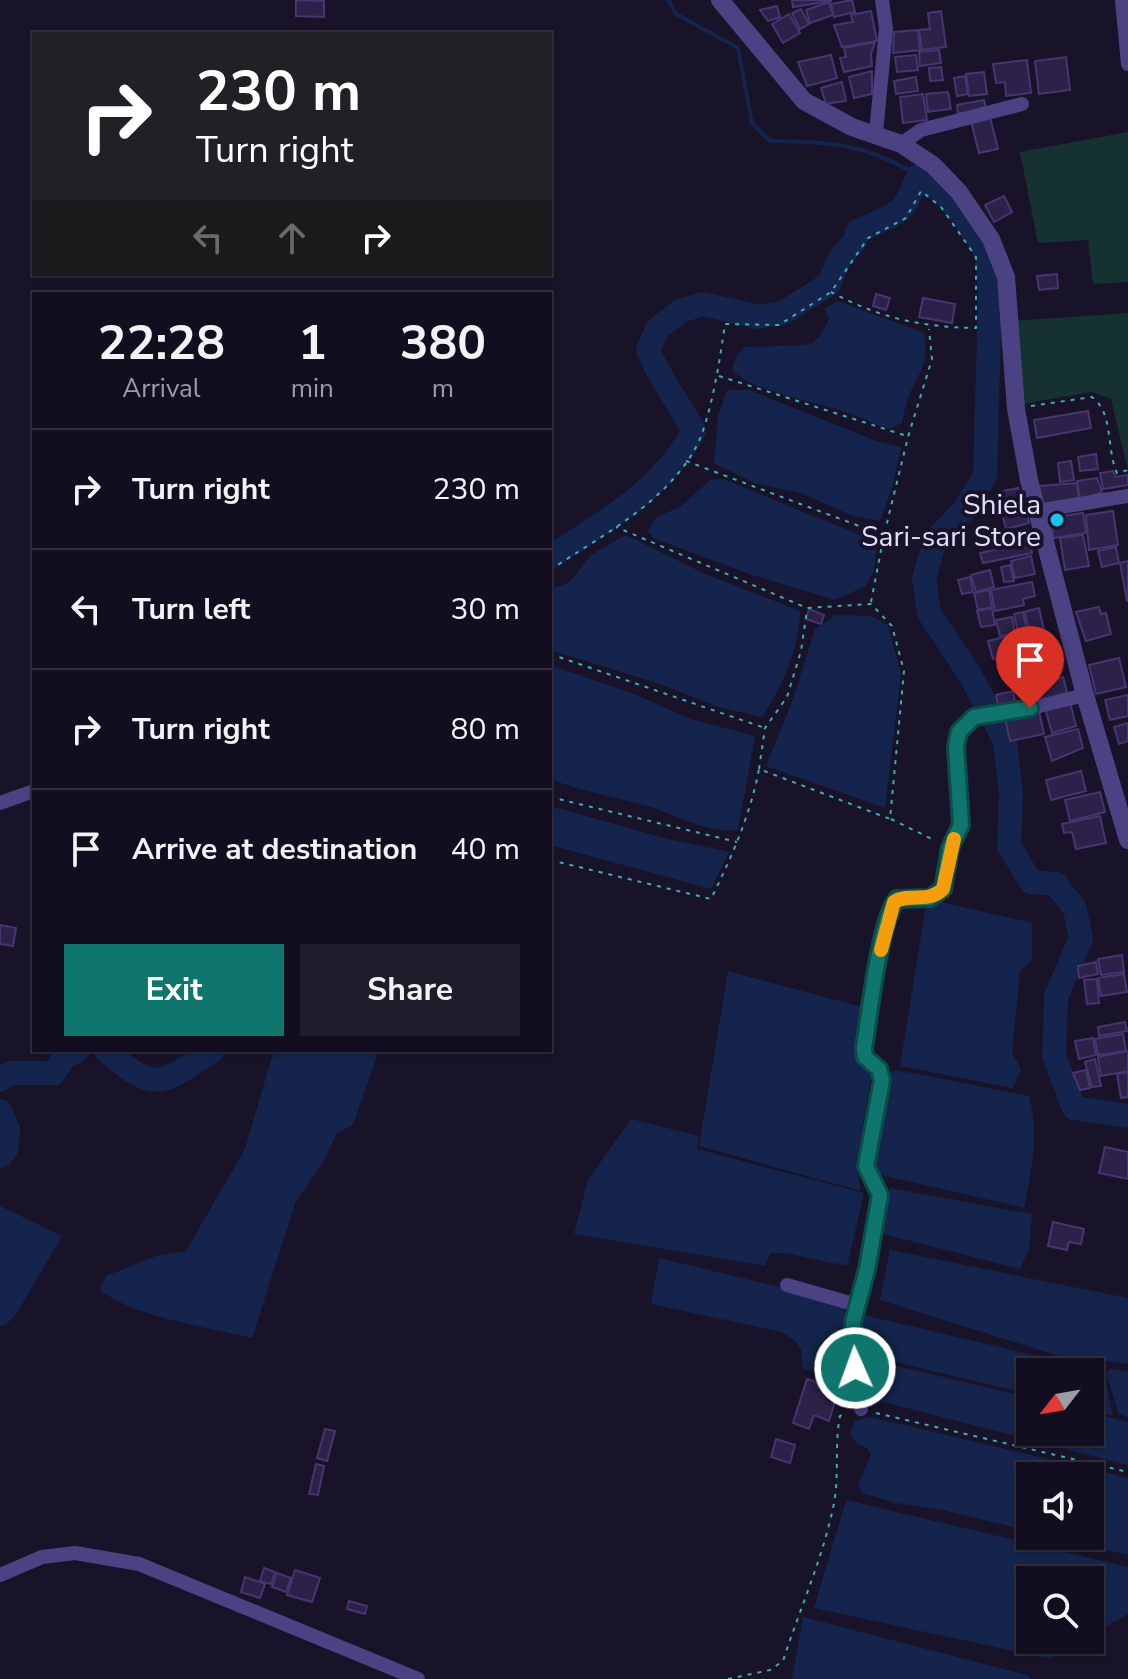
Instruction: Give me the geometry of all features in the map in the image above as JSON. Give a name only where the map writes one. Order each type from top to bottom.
[{"type":"street","points":[[720,0],[804,101],[852,127],[901,144],[933,165],[959,192],[991,239],[1006,277],[1016,409],[1037,511],[1085,695],[1126,829]]},
{"type":"street","points":[[876,133],[886,29],[882,0]]},
{"type":"street","points":[[1122,0],[1128,64]]},
{"type":"street","points":[[901,144],[921,130],[1022,104]]},
{"type":"street","points":[[1037,511],[1128,496]]},
{"type":"street","points":[[861,1409],[853,1348],[857,1305],[867,1269],[880,1195],[866,1166],[882,1080],[879,1069],[869,1062],[864,1053],[876,970],[894,902],[901,897],[930,898],[943,889],[950,848],[961,825],[956,746],[959,732],[974,717],[1002,715],[1085,695]]},
{"type":"street","points":[[0,803],[32,792]]},
{"type":"street","points":[[787,1285],[857,1305]]},
{"type":"street","points":[[0,1575],[42,1557],[75,1553],[139,1564],[418,1679]]},
{"type":"path","points":[[552,569],[616,527],[668,485],[696,447],[717,376],[725,324],[779,325],[831,292],[868,238],[906,218],[921,191],[941,207],[976,257],[976,328],[928,327],[861,308],[831,292]]},
{"type":"path","points":[[871,604],[908,437],[932,359],[928,327]]},
{"type":"path","points":[[717,376],[908,437]]},
{"type":"path","points":[[1016,409],[1092,397],[1101,404],[1110,458],[1117,473],[1128,470]]},
{"type":"path","points":[[686,461],[884,535]]},
{"type":"path","points":[[616,527],[807,608],[871,604],[892,626],[904,671],[890,819]]},
{"type":"path","points":[[552,860],[711,899],[752,805],[765,728],[787,697],[801,651],[807,608]]},
{"type":"path","points":[[552,655],[765,728]]},
{"type":"path","points":[[759,769],[890,819],[950,848]]},
{"type":"path","points":[[552,797],[738,843]]},
{"type":"path","points":[[728,1679],[770,1670],[783,1661],[833,1509],[839,1469],[840,1416],[861,1409],[1128,1472]]},
{"type":"green space","points":[[1128,132],[1128,282],[1093,284],[1088,240],[1038,243],[1020,152]]},
{"type":"green space","points":[[1128,313],[1127,467],[1111,399],[1092,392],[1022,404],[1012,321]]},
{"type":"water","points":[[838,301],[924,333],[926,351],[923,364],[909,396],[902,423],[889,429],[843,411],[753,384],[732,370],[736,356],[745,347],[810,345],[822,334],[829,318],[824,308]]},
{"type":"water","points":[[727,390],[749,390],[879,442],[901,447],[893,485],[880,521],[853,516],[801,493],[754,483],[714,463],[718,416]]},
{"type":"water","points":[[723,479],[877,542],[874,570],[866,586],[835,600],[752,575],[653,538],[648,531],[656,517],[680,507],[710,480]]},
{"type":"water","points":[[626,535],[703,573],[800,611],[797,639],[788,666],[762,717],[719,707],[660,684],[552,651],[552,587],[570,581],[599,550]]},
{"type":"water","points":[[836,615],[871,616],[888,625],[901,674],[885,808],[766,766],[792,702],[815,629]]},
{"type":"water","points":[[552,666],[637,695],[690,719],[755,736],[738,830],[703,826],[647,806],[552,780]]},
{"type":"water","points":[[552,807],[664,838],[729,852],[711,889],[552,846]]},
{"type":"water","points":[[927,899],[1032,923],[1032,960],[1020,971],[1012,1053],[1021,1069],[1013,1088],[900,1066]]},
{"type":"water","points":[[728,971],[869,1009],[856,1061],[873,1069],[856,1164],[861,1191],[699,1146]]},
{"type":"water","points":[[273,1052],[378,1052],[353,1125],[337,1133],[323,1162],[296,1201],[252,1338],[150,1314],[130,1307],[100,1289],[106,1276],[156,1256],[186,1251],[245,1149]]},
{"type":"water","points":[[896,1070],[1029,1096],[1034,1139],[1024,1208],[877,1174],[874,1160],[890,1073]]},
{"type":"water","points":[[631,1119],[699,1136],[697,1149],[864,1193],[847,1266],[785,1253],[770,1253],[765,1266],[574,1234],[588,1180]]},
{"type":"water","points":[[890,1188],[1032,1214],[1029,1249],[1020,1269],[880,1233]]},
{"type":"water","points":[[0,1206],[62,1236],[15,1316],[0,1326]]},
{"type":"water","points":[[890,1250],[1128,1298],[1128,1364],[1104,1361],[1104,1358],[1065,1358],[880,1300]]},
{"type":"water","points":[[659,1258],[796,1291],[844,1308],[847,1339],[835,1346],[843,1360],[849,1360],[849,1383],[802,1368],[799,1346],[782,1332],[651,1304]]},
{"type":"water","points":[[864,1315],[1045,1358],[1016,1358],[1016,1391],[861,1354]]},
{"type":"water","points":[[864,1358],[1016,1395],[1016,1436],[864,1397],[860,1365]]},
{"type":"water","points":[[1104,1369],[1113,1416],[1104,1413]]},
{"type":"water","points":[[1109,1369],[1128,1371],[1128,1417],[1119,1414],[1106,1374]]},
{"type":"water","points":[[1104,1416],[1128,1422],[1128,1465],[1054,1446],[1104,1446]]},
{"type":"water","points":[[870,1417],[1060,1462],[1016,1462],[1016,1528],[862,1493],[858,1485],[871,1454],[867,1448],[856,1443],[850,1433],[855,1421]]},
{"type":"water","points":[[1104,1472],[1128,1478],[1128,1555],[1104,1549]]},
{"type":"water","points":[[846,1500],[1016,1540],[1016,1550],[1056,1550],[1128,1567],[1128,1614],[1104,1628],[1104,1566],[1016,1566],[1016,1652],[814,1608]]},
{"type":"water","points":[[803,1617],[1027,1675],[1031,1679],[792,1679]]},
{"type":"water","points":[[1027,1654],[1059,1654],[1050,1659]]},
{"type":"building","points":[[296,0],[324,1],[324,17],[296,16]]},
{"type":"building","points":[[792,0],[831,0],[831,1],[793,7]]},
{"type":"building","points":[[852,0],[855,12],[834,17],[831,4]]},
{"type":"building","points":[[829,2],[833,15],[810,23],[806,10]]},
{"type":"building","points":[[777,6],[780,17],[768,21],[760,10]]},
{"type":"building","points":[[801,9],[809,24],[800,29],[792,13]]},
{"type":"building","points":[[871,11],[877,41],[842,47],[834,25],[853,22],[851,15]]},
{"type":"building","points":[[941,11],[946,47],[922,50],[919,30],[930,29],[928,13]]},
{"type":"building","points":[[789,14],[800,33],[783,43],[772,24]]},
{"type":"building","points":[[918,30],[920,50],[893,53],[894,32]]},
{"type":"building","points":[[875,42],[871,54],[872,66],[844,72],[840,58],[846,57],[844,48]]},
{"type":"building","points":[[939,50],[941,63],[920,66],[919,52]]},
{"type":"building","points":[[831,55],[837,78],[807,86],[798,62]]},
{"type":"building","points":[[916,55],[918,70],[897,72],[895,57]]},
{"type":"building","points":[[1066,57],[1070,90],[1039,94],[1035,61]]},
{"type":"building","points":[[1027,60],[1031,93],[1006,96],[1005,82],[996,83],[993,64]]},
{"type":"building","points":[[941,67],[943,80],[930,81],[929,68]]},
{"type":"building","points":[[872,71],[872,94],[854,98],[849,77]]},
{"type":"building","points":[[984,72],[987,94],[969,96],[966,74]]},
{"type":"building","points":[[965,76],[968,94],[957,96],[954,78]]},
{"type":"building","points":[[916,77],[918,91],[896,94],[894,81]]},
{"type":"building","points":[[842,82],[846,101],[826,104],[821,88]]},
{"type":"building","points":[[948,92],[951,109],[928,112],[926,94]]},
{"type":"building","points":[[923,94],[927,120],[903,123],[900,97]]},
{"type":"building","points":[[984,100],[986,109],[958,114],[957,105]]},
{"type":"building","points":[[990,117],[998,149],[979,153],[971,121]]},
{"type":"building","points":[[1004,196],[1012,212],[994,222],[985,205]]},
{"type":"building","points":[[1057,274],[1058,288],[1039,290],[1037,276]]},
{"type":"building","points":[[876,294],[890,298],[886,310],[873,306]]},
{"type":"building","points":[[923,298],[955,304],[952,323],[919,317]]},
{"type":"building","points":[[1088,411],[1091,428],[1037,438],[1034,420]]},
{"type":"building","points":[[1096,454],[1098,469],[1080,471],[1078,457]]},
{"type":"building","points":[[1071,461],[1074,480],[1060,482],[1058,463]]},
{"type":"building","points":[[1113,471],[1116,477],[1128,475],[1128,485],[1103,489],[1100,473]]},
{"type":"building","points":[[1097,478],[1102,492],[1080,500],[1077,481]]},
{"type":"building","points":[[1077,483],[1079,502],[1041,505],[1039,486]]},
{"type":"building","points":[[1018,488],[1020,498],[1000,502],[997,492]]},
{"type":"building","points":[[1023,500],[1029,523],[1006,529],[1000,505]]},
{"type":"building","points":[[1113,511],[1118,545],[1089,550],[1086,515]]},
{"type":"building","points":[[1083,513],[1086,533],[1054,538],[1050,518]]},
{"type":"building","points":[[1028,532],[1032,553],[983,563],[980,553],[998,549],[996,539]]},
{"type":"building","points":[[1083,535],[1089,566],[1065,570],[1060,538]]},
{"type":"building","points":[[1116,547],[1119,563],[1102,567],[1098,551]]},
{"type":"building","points":[[1031,556],[1035,574],[1015,578],[1011,561]]},
{"type":"building","points":[[1128,561],[1128,601],[1127,601],[1120,563]]},
{"type":"building","points":[[1010,565],[1014,581],[1004,582],[1001,567]]},
{"type":"building","points":[[990,570],[994,587],[976,592],[971,575]]},
{"type":"building","points":[[970,577],[973,592],[962,594],[958,580]]},
{"type":"building","points":[[1032,582],[1035,596],[1023,599],[1024,605],[995,611],[991,590]]},
{"type":"building","points":[[989,590],[992,607],[978,610],[974,593]]},
{"type":"building","points":[[1099,607],[1101,614],[1106,613],[1111,634],[1086,641],[1076,612]]},
{"type":"building","points":[[992,608],[995,625],[981,627],[977,611]]},
{"type":"building","points":[[1039,608],[1044,630],[1031,633],[1024,612]]},
{"type":"building","points":[[809,609],[824,615],[821,624],[806,619]]},
{"type":"building","points":[[1023,612],[1027,630],[1018,632],[1014,614]]},
{"type":"building","points":[[1012,617],[1015,633],[1000,636],[996,620]]},
{"type":"building","points":[[1009,636],[1014,654],[993,659],[988,641]]},
{"type":"building","points":[[1119,658],[1126,687],[1096,694],[1089,665]]},
{"type":"building","points":[[1063,677],[1068,696],[1031,705],[1026,686]]},
{"type":"building","points":[[1013,691],[1016,707],[999,711],[996,695]]},
{"type":"building","points":[[1128,695],[1128,716],[1110,720],[1105,700]]},
{"type":"building","points":[[1070,702],[1076,726],[1052,733],[1045,708]]},
{"type":"building","points":[[1039,711],[1044,734],[1010,741],[1005,718]]},
{"type":"building","points":[[1128,723],[1128,741],[1119,744],[1114,727]]},
{"type":"building","points":[[1078,729],[1083,748],[1052,761],[1045,737]]},
{"type":"building","points":[[1081,771],[1086,791],[1051,800],[1046,780]]},
{"type":"building","points":[[1100,792],[1105,812],[1070,821],[1065,800]]},
{"type":"building","points":[[1100,816],[1106,843],[1076,849],[1072,832],[1064,833],[1062,824]]},
{"type":"building","points":[[0,925],[16,928],[13,946],[0,944]]},
{"type":"building","points":[[1122,955],[1124,972],[1101,975],[1098,959]]},
{"type":"building","points":[[1096,962],[1098,974],[1079,978],[1078,966]]},
{"type":"building","points":[[1124,974],[1127,992],[1101,996],[1098,978]]},
{"type":"building","points":[[1097,979],[1099,1003],[1087,1004],[1084,980]]},
{"type":"building","points":[[1125,1022],[1127,1031],[1099,1036],[1098,1027]]},
{"type":"building","points":[[1123,1034],[1126,1051],[1098,1055],[1095,1039]]},
{"type":"building","points":[[1093,1038],[1096,1055],[1079,1059],[1075,1041]]},
{"type":"building","points":[[1128,1051],[1128,1071],[1101,1076],[1098,1057]]},
{"type":"building","points":[[1095,1059],[1101,1086],[1092,1087],[1085,1062]]},
{"type":"building","points":[[1086,1070],[1090,1088],[1080,1090],[1073,1073]]},
{"type":"building","points":[[1128,1072],[1128,1097],[1121,1098],[1117,1074]]},
{"type":"building","points":[[1105,1147],[1128,1152],[1128,1179],[1099,1173]]},
{"type":"building","points":[[1053,1222],[1084,1229],[1081,1244],[1069,1242],[1067,1250],[1048,1246]]},
{"type":"building","points":[[807,1379],[839,1389],[829,1421],[814,1415],[809,1429],[793,1423]]},
{"type":"building","points":[[325,1429],[335,1431],[327,1461],[317,1458]]},
{"type":"building","points":[[776,1439],[795,1445],[790,1463],[771,1457]]},
{"type":"building","points":[[316,1464],[324,1466],[318,1495],[309,1494]]},
{"type":"building","points":[[264,1568],[275,1572],[271,1584],[260,1581]]},
{"type":"building","points":[[295,1570],[320,1578],[312,1602],[287,1595]]},
{"type":"building","points":[[277,1573],[291,1578],[286,1592],[272,1587]]},
{"type":"building","points":[[245,1577],[265,1584],[260,1598],[241,1592]]},
{"type":"building","points":[[349,1601],[367,1606],[365,1614],[347,1609]]},
{"type":"waterway","points":[[668,0],[676,14],[738,48],[752,123],[770,141],[847,146],[881,157],[918,176]]},
{"type":"waterway","points":[[552,556],[612,517],[649,488],[694,431],[648,350],[657,329],[680,311],[703,304],[759,317],[783,313],[829,284],[840,258],[855,241],[858,231],[897,212],[908,199],[918,176],[945,195],[987,254],[990,296],[985,476],[964,510],[935,540],[924,579],[929,613],[970,675],[1005,741],[1011,795],[1009,846],[1031,882],[1056,884],[1075,909],[1081,938],[1056,997],[1054,1056],[1074,1108],[1128,1116]]},
{"type":"waterway","points":[[0,1080],[11,1073],[54,1073],[64,1058],[74,1052]]},
{"type":"waterway","points":[[108,1052],[137,1074],[159,1080],[182,1071],[210,1052]]},
{"type":"waterway","points":[[0,1111],[8,1130],[6,1150],[0,1156]]},
{"type":"slow traffic","points":[[881,950],[897,899],[930,898],[943,889],[954,839]]},
{"type":"place","name":"Shiela Sari-sari Store","points":[[1057,520]]},
{"type":"route","points":[[855,1368],[853,1322],[867,1269],[880,1195],[866,1166],[882,1080],[879,1069],[865,1057],[864,1048],[876,970],[891,910],[894,902],[901,897],[930,898],[943,889],[950,848],[961,825],[956,746],[959,732],[974,717],[1002,715],[1030,708]]}]
